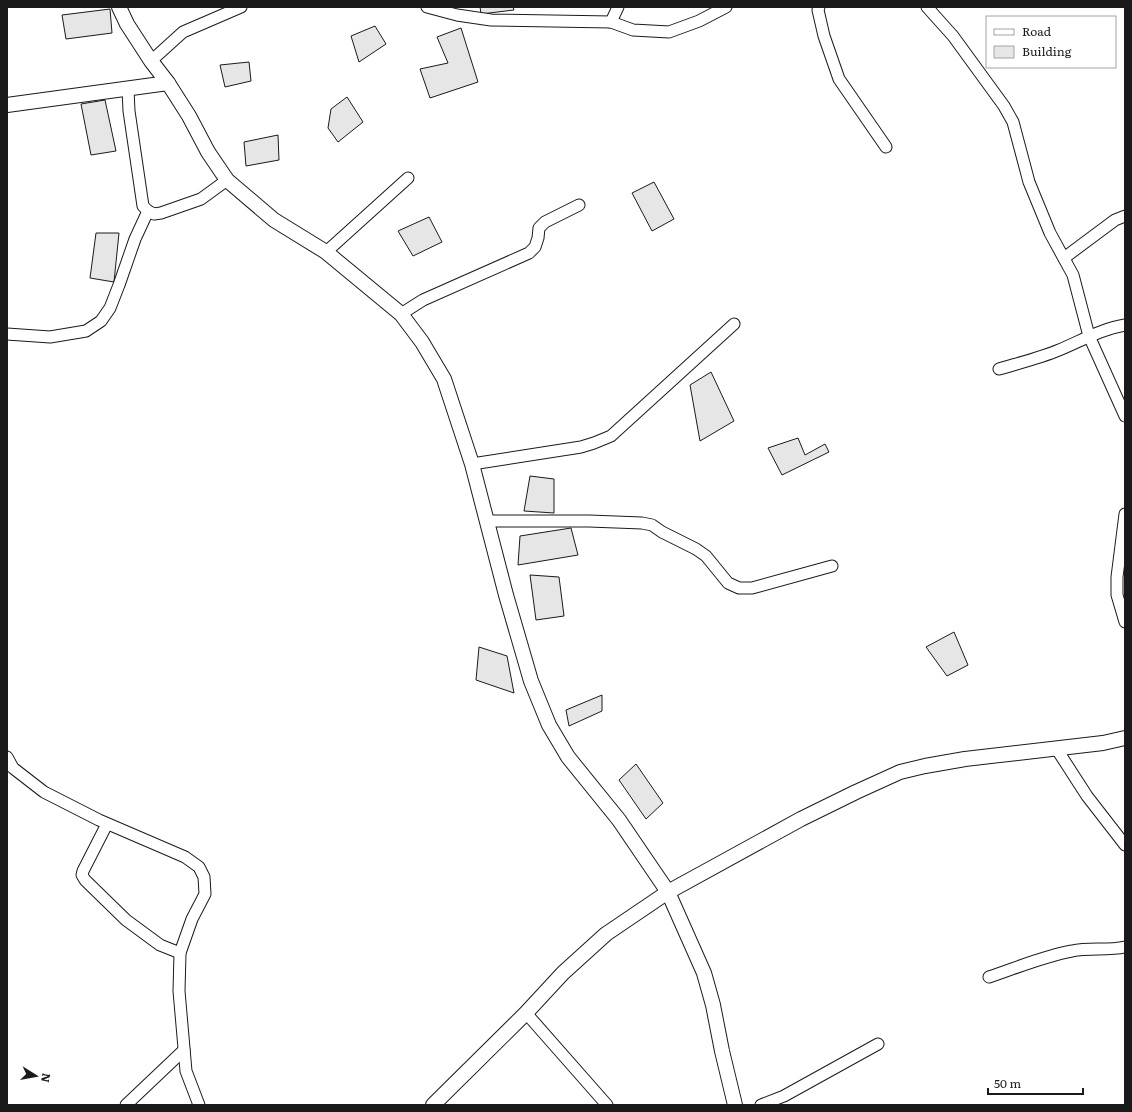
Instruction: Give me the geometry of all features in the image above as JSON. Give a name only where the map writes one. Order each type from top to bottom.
[{"type":"street","points":[[119,7],[127,24],[150,61],[168,83],[208,152],[227,180],[274,220],[326,252],[401,314],[422,342],[444,379],[472,464],[486,521],[531,681],[549,725],[568,757],[619,820],[668,892],[704,973],[713,1005],[735,1105]]},
{"type":"street","points":[[150,61],[183,32],[241,7]]},
{"type":"street","points":[[427,7],[457,15],[491,20],[611,22],[633,30],[669,32],[699,21],[726,7]]},
{"type":"street","points":[[611,22],[618,7]]},
{"type":"street","points":[[819,7],[818,10],[824,36],[839,79],[886,147]]},
{"type":"street","points":[[927,7],[953,36],[1004,106],[1013,122],[1029,182],[1050,233],[1073,275],[1089,336],[1125,416]]},
{"type":"street","points":[[7,105],[168,83]]},
{"type":"street","points":[[128,89],[129,111],[143,206],[148,212],[154,214],[161,213],[201,199],[227,180]]},
{"type":"street","points":[[326,252],[408,178]]},
{"type":"street","points":[[401,314],[423,300],[528,253],[535,247],[539,228],[545,222],[579,205]]},
{"type":"street","points":[[7,334],[50,337],[86,331],[100,321],[110,308],[135,239],[148,212]]},
{"type":"street","points":[[1064,258],[1115,220],[1125,216]]},
{"type":"street","points":[[472,464],[581,447],[611,436],[734,324]]},
{"type":"street","points":[[999,369],[1057,351],[1089,336],[1113,327],[1125,325]]},
{"type":"street","points":[[1125,514],[1117,577],[1117,595],[1125,622]]},
{"type":"street","points":[[486,521],[612,522],[642,523],[652,525],[706,556],[728,583],[739,588],[752,588],[832,566]]},
{"type":"street","points":[[433,1105],[526,1013],[563,973],[606,934],[668,892],[800,819],[900,772],[965,759],[1104,743],[1125,738]]},
{"type":"street","points":[[1056,748],[1087,796],[1125,845]]},
{"type":"street","points":[[7,757],[13,768],[44,792],[107,824],[185,857],[199,867],[204,877],[205,894],[192,920],[180,953],[179,991],[186,1071],[199,1105]]},
{"type":"street","points":[[107,824],[82,875],[85,880],[126,920],[160,945],[180,953]]},
{"type":"street","points":[[989,977],[1057,954],[1075,950],[1098,950],[1125,947]]},
{"type":"street","points":[[526,1013],[607,1105]]},
{"type":"street","points":[[761,1105],[784,1096],[878,1044]]},
{"type":"street","points":[[126,1105],[184,1050]]},
{"type":"building","points":[[480,7],[513,7],[514,10],[481,14]]},
{"type":"building","points":[[110,9],[112,33],[66,39],[62,15]]},
{"type":"building","points":[[375,26],[386,44],[359,62],[351,36]]},
{"type":"building","points":[[461,28],[478,82],[430,98],[420,69],[448,63],[437,37]]},
{"type":"building","points":[[249,62],[251,81],[225,87],[220,65]]},
{"type":"building","points":[[347,97],[363,122],[338,142],[328,128],[331,109]]},
{"type":"building","points":[[105,100],[116,151],[91,155],[81,104]]},
{"type":"building","points":[[278,135],[279,160],[246,166],[244,142]]},
{"type":"building","points":[[654,182],[674,219],[652,231],[632,193]]},
{"type":"building","points":[[429,217],[442,242],[413,256],[398,231]]},
{"type":"building","points":[[96,233],[119,233],[114,282],[90,278]]},
{"type":"building","points":[[711,372],[734,421],[700,441],[690,385]]},
{"type":"building","points":[[798,438],[805,455],[825,444],[829,452],[782,475],[768,448]]},
{"type":"building","points":[[530,476],[554,479],[554,513],[524,511]]},
{"type":"building","points":[[571,528],[578,555],[518,565],[520,536]]},
{"type":"building","points":[[530,575],[559,577],[564,616],[536,620]]},
{"type":"building","points":[[954,632],[968,665],[947,676],[926,647]]},
{"type":"building","points":[[479,647],[507,656],[514,693],[476,680]]},
{"type":"building","points":[[602,695],[602,711],[569,726],[566,710]]},
{"type":"building","points":[[636,764],[663,803],[646,819],[619,780]]}]
